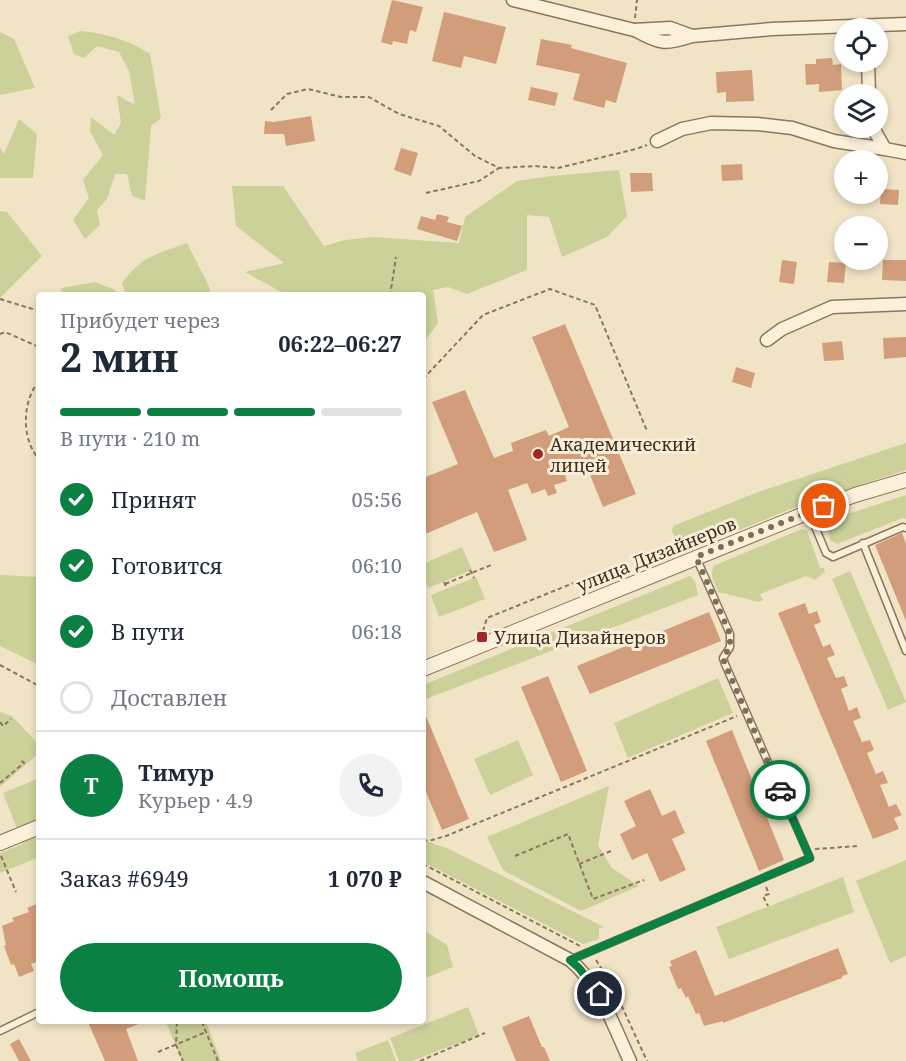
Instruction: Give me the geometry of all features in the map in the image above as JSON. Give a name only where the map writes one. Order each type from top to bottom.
[{"type":"street","points":[[513,0],[634,30],[670,28],[692,36],[772,29],[834,28]]},
{"type":"street","points":[[888,26],[906,24]]},
{"type":"street","points":[[657,141],[682,129],[711,123],[757,124],[792,128],[834,141],[906,153]]},
{"type":"street","points":[[879,138],[885,149]]},
{"type":"street","points":[[767,340],[783,329],[832,307],[906,304]]},
{"type":"street","name":"улица Дизайнеров","points":[[426,668],[809,512],[906,480]]},
{"type":"street","points":[[1,850],[36,829]]},
{"type":"street","points":[[426,884],[574,964],[600,994],[630,1061]]},
{"type":"lane","points":[[809,512],[826,553],[833,557],[903,527],[906,528]]},
{"type":"lane","points":[[863,543],[906,651]]},
{"type":"lane","points":[[574,964],[810,858],[723,658],[730,647],[730,634],[696,557]]},
{"type":"lane","points":[[0,1031],[36,1013]]},
{"type":"path","points":[[634,30],[637,0]]},
{"type":"path","points":[[271,110],[286,94],[308,89],[342,97],[369,97],[399,114],[439,126],[475,156],[499,168]]},
{"type":"path","points":[[426,193],[479,181],[499,168],[535,165],[558,168],[636,149],[657,141]]},
{"type":"path","points":[[391,292],[396,257]]},
{"type":"path","points":[[426,376],[483,315],[550,289],[595,305],[647,431]]},
{"type":"path","points":[[0,299],[36,310]]},
{"type":"path","points":[[0,334],[5,332],[36,346]]},
{"type":"path","points":[[36,385],[27,402],[26,414],[31,447],[36,454]]},
{"type":"path","points":[[447,589],[444,583],[491,565]]},
{"type":"path","points":[[474,635],[484,631],[487,618],[608,569],[615,577],[624,573]]},
{"type":"path","points":[[471,572],[474,578]]},
{"type":"path","points":[[0,665],[36,684]]},
{"type":"path","points":[[426,840],[446,836],[746,712]]},
{"type":"path","points":[[0,722],[3,726],[11,719]]},
{"type":"path","points":[[0,783],[24,763],[21,760]]},
{"type":"path","points":[[515,856],[567,834],[593,899],[644,880]]},
{"type":"path","points":[[1,850],[16,892]]},
{"type":"path","points":[[579,864],[611,851]]},
{"type":"path","points":[[762,879],[769,894],[763,896],[768,906]]},
{"type":"path","points":[[177,1024],[176,1045],[183,1061]]},
{"type":"path","points":[[203,1024],[218,1061]]},
{"type":"path","points":[[158,1053],[206,1032]]},
{"type":"path","points":[[420,1061],[485,1033]]},
{"type":"green space","points":[[80,31],[116,38],[150,54],[161,118],[151,126],[145,201],[132,196],[127,174],[115,174],[107,199],[97,210],[100,225],[85,239],[73,220],[89,198],[83,180],[103,155],[90,131],[91,117],[114,135],[121,123],[117,95],[135,105],[129,71],[119,52],[97,46],[84,58],[74,54],[68,36]]},
{"type":"green space","points":[[0,32],[14,39],[35,88],[0,95]]},
{"type":"green space","points":[[19,119],[37,134],[33,178],[0,178],[0,147],[4,154]]},
{"type":"green space","points":[[619,170],[627,216],[607,237],[562,257],[549,217],[527,215],[527,270],[467,294],[448,287],[433,290],[438,323],[426,339],[426,292],[282,292],[245,272],[284,263],[236,226],[232,186],[283,186],[324,246],[345,240],[373,237],[459,243],[465,217],[517,181]]},
{"type":"green space","points":[[0,211],[7,212],[42,256],[0,298]]},
{"type":"green space","points":[[187,243],[210,292],[125,292],[122,283],[129,274],[143,261]]},
{"type":"green space","points":[[95,282],[116,292],[62,292],[61,288]]},
{"type":"green space","points":[[906,443],[906,470],[816,499],[717,539],[713,533],[679,547],[672,531],[673,526],[758,492]]},
{"type":"green space","points":[[906,495],[906,519],[903,518],[837,544],[830,540],[826,521]]},
{"type":"green space","points":[[802,529],[807,531],[820,568],[824,568],[825,572],[815,580],[806,576],[760,594],[763,600],[759,602],[718,592],[712,576],[713,566]]},
{"type":"green space","points":[[462,547],[472,570],[428,588],[426,563]]},
{"type":"green space","points":[[850,571],[906,702],[888,710],[832,579]]},
{"type":"green space","points":[[0,575],[36,577],[36,664],[0,646]]},
{"type":"green space","points":[[690,576],[695,582],[698,595],[426,699],[426,684]]},
{"type":"green space","points":[[476,577],[485,599],[439,617],[431,595]]},
{"type":"green space","points":[[718,678],[733,713],[628,758],[614,723]]},
{"type":"green space","points":[[0,712],[12,716],[36,742],[36,756],[0,787]]},
{"type":"green space","points":[[518,740],[533,775],[490,795],[474,759]]},
{"type":"green space","points":[[36,779],[36,858],[0,873],[0,853],[23,844],[3,793]]},
{"type":"green space","points":[[609,786],[598,845],[612,868],[639,886],[581,911],[503,870],[487,837]]},
{"type":"green space","points":[[426,841],[449,849],[604,927],[599,928],[599,939],[583,944],[426,864]]},
{"type":"green space","points":[[906,860],[906,956],[890,963],[856,881]]},
{"type":"green space","points":[[843,877],[854,912],[729,959],[716,927]]},
{"type":"green space","points":[[426,932],[447,945],[453,967],[426,978]]},
{"type":"green space","points":[[468,1007],[479,1035],[412,1061],[399,1061],[390,1038]]},
{"type":"green space","points":[[167,1024],[207,1024],[221,1061],[182,1061]]},
{"type":"green space","points":[[388,1040],[396,1061],[358,1061],[355,1053]]},
{"type":"building","points":[[392,0],[423,7],[416,32],[410,30],[407,44],[393,41],[392,45],[381,42]]},
{"type":"building","points":[[444,12],[506,27],[496,64],[464,56],[461,68],[432,61]]},
{"type":"building","points":[[541,39],[572,45],[571,48],[627,63],[616,103],[606,100],[604,108],[573,100],[580,74],[536,65]]},
{"type":"building","points":[[832,58],[834,72],[841,72],[842,84],[834,84],[834,91],[819,92],[819,84],[806,85],[805,64],[816,64],[816,59]]},
{"type":"building","points":[[752,70],[754,101],[726,102],[726,92],[717,93],[716,72]]},
{"type":"building","points":[[531,87],[558,93],[555,106],[528,100]]},
{"type":"building","points":[[311,116],[315,141],[286,146],[284,134],[264,134],[265,121],[274,122]]},
{"type":"building","points":[[401,148],[418,153],[411,176],[394,170]]},
{"type":"building","points":[[742,164],[743,180],[722,181],[721,165]]},
{"type":"building","points":[[630,173],[652,173],[653,191],[631,192]]},
{"type":"building","points":[[888,189],[899,190],[898,205],[880,204],[888,204]]},
{"type":"building","points":[[437,214],[449,217],[447,222],[462,226],[457,241],[417,229],[421,216],[435,220]]},
{"type":"building","points":[[782,260],[797,262],[794,284],[779,282]]},
{"type":"building","points":[[888,260],[906,260],[906,281],[882,280],[882,270],[888,270]]},
{"type":"building","points":[[829,262],[834,262],[834,270],[845,270],[844,283],[827,282]]},
{"type":"building","points":[[565,324],[636,494],[603,507],[584,460],[563,468],[567,481],[554,485],[557,493],[548,496],[545,489],[532,494],[527,483],[508,490],[527,540],[494,552],[477,512],[426,534],[426,477],[458,464],[432,402],[465,390],[494,458],[513,451],[511,443],[546,430],[549,436],[569,427],[532,337]]},
{"type":"building","points":[[906,337],[906,357],[884,359],[883,338]]},
{"type":"building","points":[[842,341],[844,360],[824,361],[822,343]]},
{"type":"building","points":[[736,367],[755,373],[751,388],[732,382]]},
{"type":"building","points":[[902,533],[906,544],[906,621],[875,545]]},
{"type":"building","points":[[805,603],[809,614],[817,611],[821,622],[814,625],[823,647],[830,644],[835,655],[827,658],[836,678],[844,676],[848,686],[841,689],[849,711],[857,707],[861,718],[853,721],[862,742],[870,740],[874,750],[867,753],[876,774],[883,771],[888,783],[880,785],[889,807],[896,804],[902,815],[894,818],[899,829],[873,839],[778,613]]},
{"type":"building","points":[[709,612],[721,641],[590,694],[577,666]]},
{"type":"building","points":[[548,676],[587,771],[561,782],[521,687]]},
{"type":"building","points":[[426,716],[469,819],[442,830],[426,792]]},
{"type":"building","points":[[732,730],[784,860],[759,871],[706,741]]},
{"type":"building","points":[[650,789],[662,816],[675,810],[685,833],[672,839],[686,870],[660,882],[647,853],[632,860],[620,834],[636,826],[624,801]]},
{"type":"building","points":[[36,904],[36,962],[31,964],[34,971],[19,977],[14,964],[11,965],[4,946],[6,945],[2,926],[14,921],[12,918],[29,912],[27,908]]},
{"type":"building","points":[[838,948],[848,974],[842,978],[723,1023],[723,1021],[704,1026],[688,996],[686,998],[681,988],[678,989],[669,967],[672,966],[670,961],[696,950],[715,996]]},
{"type":"building","points":[[529,1016],[550,1061],[516,1061],[502,1027]]},
{"type":"building","points":[[89,1024],[139,1024],[126,1029],[138,1061],[105,1061]]},
{"type":"building","points":[[19,1039],[31,1061],[19,1061],[10,1044]]},
{"type":"way so far","points":[[780,790],[725,664],[723,658],[732,641],[696,557],[824,506]]},
{"type":"place","name":"Академический лицей","points":[[538,454]]},
{"type":"place","name":"Улица Дизайнеров","points":[[482,637]]},
{"type":"route","points":[[600,994],[570,960],[810,858],[780,790]]}]
